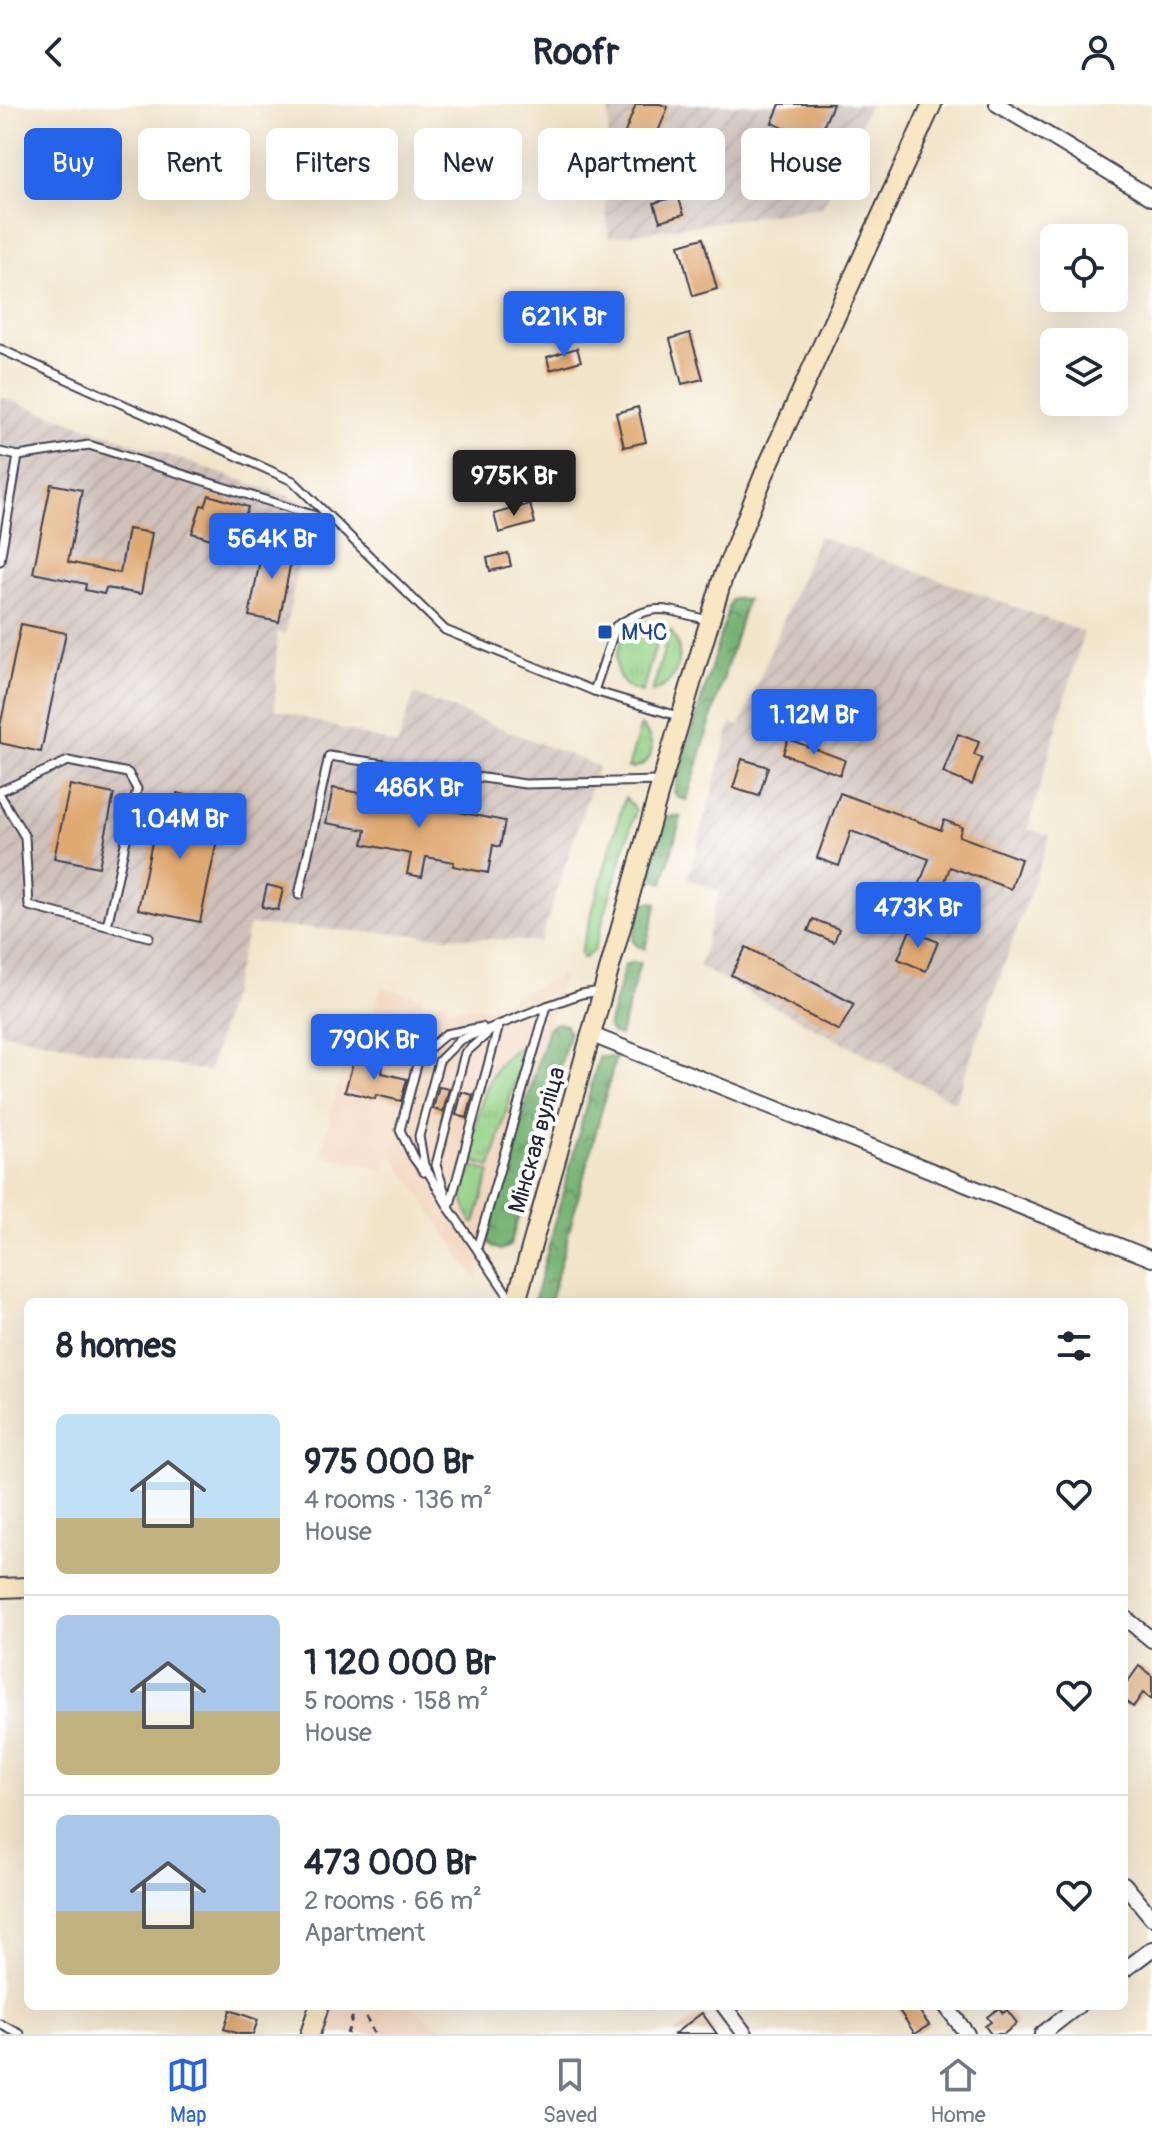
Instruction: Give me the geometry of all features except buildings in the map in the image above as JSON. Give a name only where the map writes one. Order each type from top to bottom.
[{"type":"street","name":"Мінская вуліца","points":[[515,1298],[722,580],[765,472],[932,104]]},
{"type":"street","points":[[997,104],[1152,198]]},
{"type":"street","points":[[592,1035],[1152,1259]]},
{"type":"street","points":[[0,1588],[24,1587]]},
{"type":"street","points":[[1128,1620],[1151,1636]]},
{"type":"street","points":[[1128,1889],[1152,1918]]},
{"type":"street","points":[[1128,1967],[1152,1949]]},
{"type":"street","points":[[310,2034],[318,2010]]},
{"type":"street","points":[[727,2010],[745,2034]]},
{"type":"street","points":[[949,2010],[967,2034]]},
{"type":"street","points":[[1042,2034],[1073,2010]]},
{"type":"lane","points":[[0,349],[293,481],[445,630],[594,691],[681,717]]},
{"type":"lane","points":[[0,452],[18,456],[89,445],[337,522]]},
{"type":"lane","points":[[0,561],[18,456]]},
{"type":"lane","points":[[594,691],[616,626],[633,615],[654,608],[708,621]]},
{"type":"lane","points":[[299,895],[329,756],[525,784],[662,781]]},
{"type":"lane","points":[[107,926],[137,789],[128,773],[68,761],[0,793],[25,837],[29,906],[149,937]]},
{"type":"lane","points":[[449,1208],[424,1165],[419,1136],[439,1061],[460,1040],[581,994],[603,990]]},
{"type":"lane","points":[[477,1248],[547,1006]]},
{"type":"lane","points":[[449,1208],[500,1023]]},
{"type":"lane","points":[[449,1208],[436,1165],[465,1053],[500,1023]]},
{"type":"lane","points":[[500,1023],[446,1034],[419,1057],[400,1130],[413,1157],[511,1298]]},
{"type":"lane","points":[[0,2024],[20,2034]]},
{"type":"path","points":[[347,2034],[356,2010]]},
{"type":"path","points":[[360,2010],[374,2034]]},
{"type":"shaded area","points":[[609,104],[869,104],[858,128],[741,128],[741,200],[826,200],[823,207],[609,237],[606,200],[725,200],[725,128],[608,128]]},
{"type":"shaded area","points":[[0,397],[310,504],[285,634],[277,633],[275,709],[397,745],[414,694],[598,766],[540,942],[249,925],[209,1072],[0,1032]]},
{"type":"shaded area","points":[[818,536],[1084,632],[1028,829],[1050,836],[955,1102],[699,967],[719,891],[688,879],[731,723],[740,726]]},
{"type":"shaded area","points":[[564,974],[476,1279],[395,1158],[389,1157],[385,1170],[321,1155],[346,1051],[404,1064],[417,1026],[374,1013],[381,987],[422,997],[420,1008],[430,1011],[436,1010],[435,1002],[447,1000],[449,1008],[492,1007]]},
{"type":"shaded area","points":[[332,2010],[417,2010],[446,2034],[324,2034]]},
{"type":"green space","points":[[747,599],[687,800],[679,798],[674,792],[731,600]]},
{"type":"green space","points":[[647,622],[662,625],[642,692],[622,681],[616,662],[628,632]]},
{"type":"green space","points":[[670,630],[678,648],[678,666],[668,682],[652,692]]},
{"type":"green space","points":[[641,725],[650,739],[651,752],[644,763],[628,768]]},
{"type":"green space","points":[[625,797],[636,810],[594,950],[582,958],[580,954]]},
{"type":"green space","points":[[681,817],[663,883],[655,880],[651,873],[666,818]]},
{"type":"green space","points":[[657,903],[645,949],[632,940],[642,904]]},
{"type":"green space","points":[[640,963],[620,1036],[608,1027],[625,965]]},
{"type":"green space","points":[[556,1023],[566,1025],[569,1034],[510,1246],[501,1250],[487,1240],[548,1028]]},
{"type":"green space","points":[[524,1045],[529,1046],[522,1070],[518,1070],[491,1167],[467,1159],[491,1078],[510,1052]]},
{"type":"green space","points":[[599,1057],[616,1057],[551,1298],[535,1298]]},
{"type":"green space","points":[[465,1164],[490,1172],[475,1223],[472,1223],[464,1202]]},
{"type":"place","name":"МЧС","points":[[605,632]]}]
